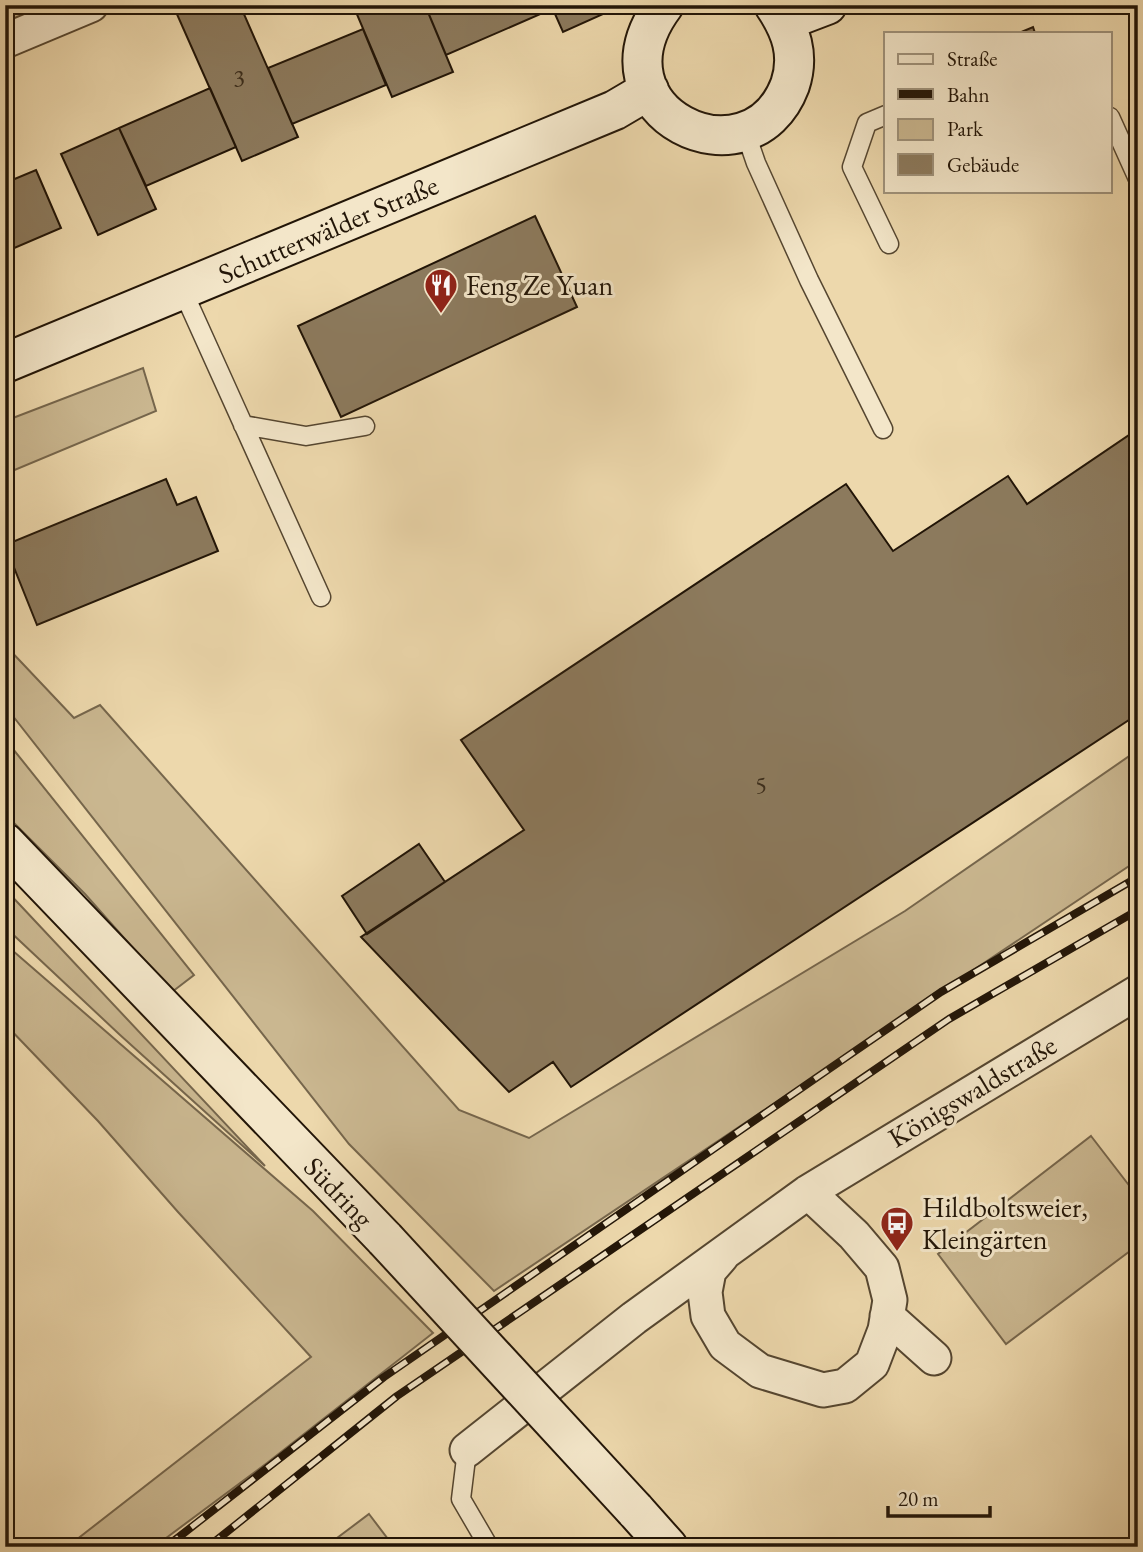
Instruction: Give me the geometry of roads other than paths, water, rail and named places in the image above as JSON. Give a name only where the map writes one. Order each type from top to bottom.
[{"type":"main road","points":[[664,5],[650,23],[643,45],[642,68],[649,90],[661,110],[679,124],[700,133],[723,135],[746,131],[768,117],[785,97],[794,72],[794,46],[779,13],[827,5]]},
{"type":"main road","name":"Schutterwälder Straße","points":[[5,363],[615,110],[649,90]]},
{"type":"main road","name":"Südring","points":[[5,843],[385,1240],[668,1547]]},
{"type":"street","points":[[5,41],[91,5]]},
{"type":"street","name":"Königswaldstraße","points":[[467,1450],[634,1318],[807,1192],[1138,992]]},
{"type":"street","name":"Königswaldstraße","points":[[726,1252],[709,1271],[705,1292],[708,1316],[725,1345],[760,1371],[823,1390],[845,1386],[872,1364],[885,1330],[890,1300],[882,1268],[854,1234],[807,1192]]},
{"type":"street","points":[[887,1316],[934,1358]]},
{"type":"lane","points":[[884,116],[867,123],[852,167],[889,244]]},
{"type":"lane","points":[[1112,121],[1138,179]]},
{"type":"lane","points":[[746,131],[756,163],[809,279],[883,429]]},
{"type":"lane","points":[[182,289],[321,597]]},
{"type":"lane","points":[[243,425],[306,436],[365,426]]},
{"type":"lane","points":[[467,1450],[461,1499],[489,1547]]},
{"type":"railway","points":[[166,1547],[384,1377],[829,1069],[941,992],[1138,877]]},
{"type":"railway","points":[[208,1547],[397,1396],[949,1019],[1138,910]]},
{"type":"place","name":"Feng Ze Yuan","points":[[441,315]]},
{"type":"place","name":"Hildboltsweier, Kleingärten","points":[[897,1253]]}]
